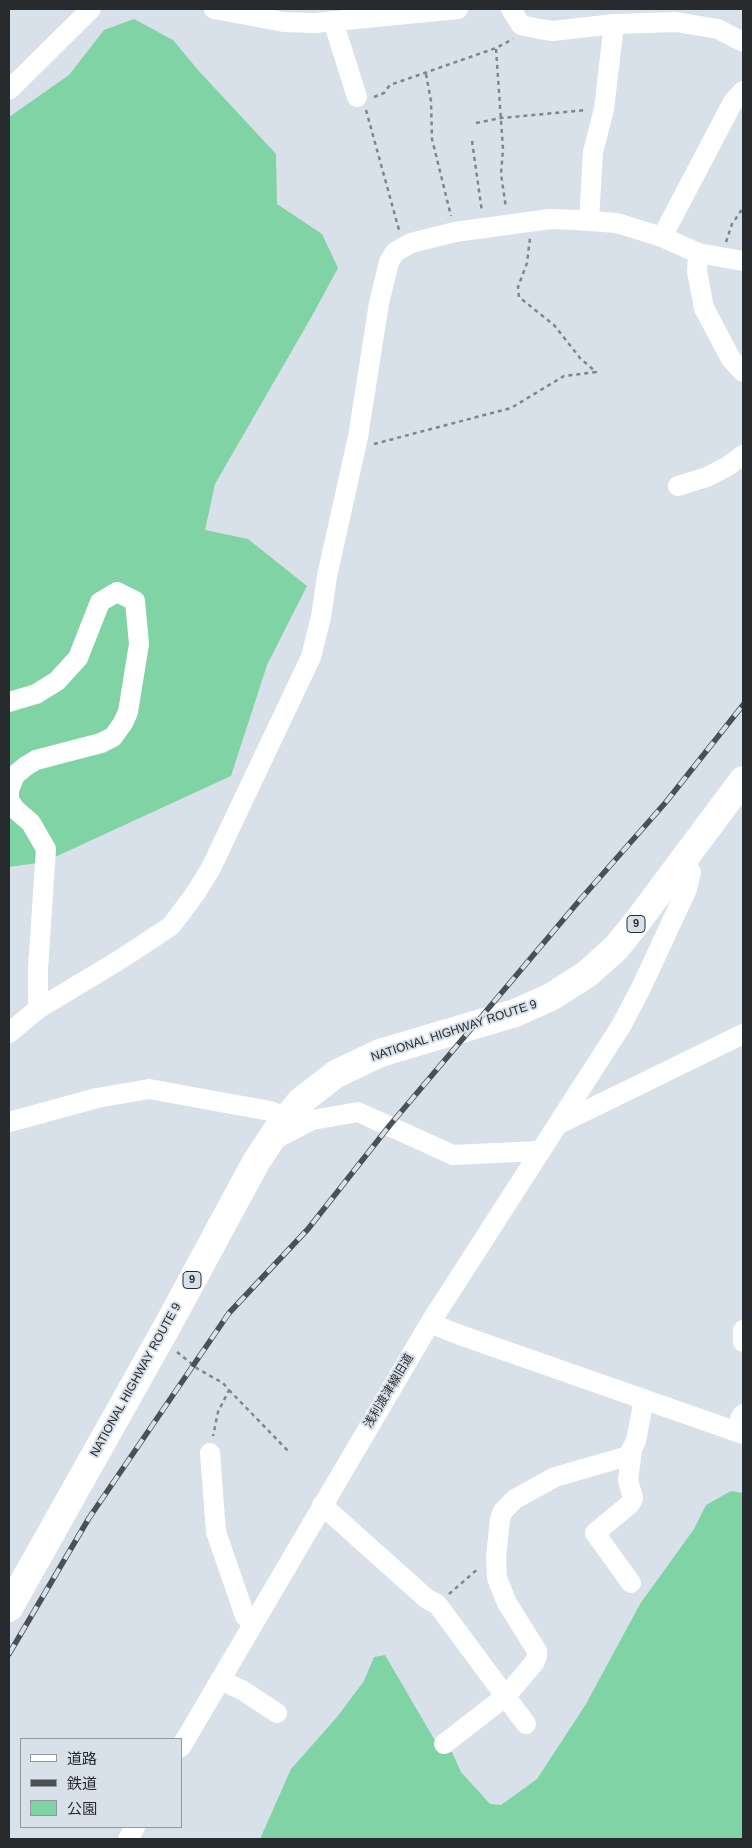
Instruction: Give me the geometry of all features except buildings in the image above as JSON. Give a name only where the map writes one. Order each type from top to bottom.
[{"type":"highway","name":"NATIONAL HIGHWAY ROUTE 9","points":[[9,1608],[268,1142],[301,1101],[352,1066],[380,1052],[489,1022],[539,1004],[587,974],[616,948],[684,863],[743,780]]},
{"type":"street","points":[[9,90],[91,9]]},
{"type":"street","points":[[214,9],[284,22],[333,21],[458,9]]},
{"type":"street","points":[[516,17],[553,31],[614,24],[676,22],[718,29],[743,42]]},
{"type":"street","points":[[333,21],[360,99]]},
{"type":"street","points":[[589,220],[593,152],[604,109],[614,24]]},
{"type":"street","points":[[662,237],[733,102],[743,92]]},
{"type":"street","points":[[9,1033],[38,1009],[121,959],[170,926],[195,894],[211,868],[311,656],[321,617],[327,576],[355,449],[379,303],[389,262],[395,252],[404,246],[455,232],[484,227],[550,219],[589,220],[617,223],[662,237],[698,253],[743,261]]},
{"type":"street","points":[[698,253],[697,271],[704,308],[731,359],[743,372]]},
{"type":"street","points":[[678,486],[707,477],[728,466],[743,455]]},
{"type":"street","points":[[9,702],[36,694],[56,681],[78,658],[100,602],[117,592],[135,601],[139,644],[128,712],[123,723],[113,737],[101,743],[31,763],[15,775],[9,790],[9,800],[15,809],[31,823],[46,849],[38,969],[38,1009]]},
{"type":"street","name":"浅利渡津線旧道","points":[[182,1746],[430,1323],[538,1151],[621,1026],[641,988],[687,889],[691,872],[684,863]]},
{"type":"street","points":[[557,1125],[743,1034]]},
{"type":"street","points":[[9,1122],[97,1098],[149,1089],[270,1111],[286,1118]]},
{"type":"street","points":[[268,1142],[312,1120],[358,1112],[453,1154],[538,1151]]},
{"type":"street","points":[[430,1323],[460,1336],[644,1399],[742,1422]]},
{"type":"street","points":[[743,1330],[743,1342]]},
{"type":"street","points":[[631,1583],[595,1533],[630,1504],[633,1498],[628,1480],[632,1451],[644,1399]]},
{"type":"street","points":[[444,1744],[506,1696],[534,1663],[537,1656],[537,1651],[504,1595],[497,1578],[496,1557],[500,1519],[503,1511],[515,1498],[555,1477],[601,1463],[619,1460],[632,1451]]},
{"type":"street","points":[[210,1453],[216,1532],[244,1616],[252,1624]]},
{"type":"street","points":[[322,1505],[427,1600],[437,1604],[526,1724]]},
{"type":"street","points":[[220,1680],[242,1690],[277,1713]]},
{"type":"street","points":[[128,1839],[134,1828]]},
{"type":"path","points":[[404,246],[360,99],[384,93],[390,85],[426,74],[496,48],[514,39],[516,17]]},
{"type":"path","points":[[496,48],[503,149],[502,174],[508,224]]},
{"type":"path","points":[[426,74],[430,101],[432,139],[455,232]]},
{"type":"path","points":[[476,124],[501,118],[604,109]]},
{"type":"path","points":[[472,141],[484,227]]},
{"type":"path","points":[[721,258],[732,224],[743,208]]},
{"type":"path","points":[[355,449],[511,408],[564,376],[596,372],[580,358],[554,325],[522,300],[517,293],[527,263],[530,222]]},
{"type":"path","points":[[171,1347],[198,1369],[210,1374],[229,1390],[289,1452]]},
{"type":"path","points":[[210,1453],[218,1412],[229,1390]]},
{"type":"path","points":[[437,1604],[485,1563],[496,1557]]},
{"type":"green space","points":[[134,19],[173,40],[198,70],[276,154],[277,204],[322,234],[338,268],[215,484],[205,530],[248,539],[307,586],[267,665],[231,776],[44,862],[9,867],[9,117],[69,75],[104,30]]},
{"type":"green space","points":[[731,1491],[743,1493],[743,1839],[260,1839],[291,1769],[337,1717],[364,1681],[374,1657],[385,1655],[437,1744],[442,1749],[452,1752],[461,1772],[490,1804],[501,1805],[537,1779],[586,1704],[640,1604],[694,1529],[706,1505]]},
{"type":"railway","points":[[9,1654],[89,1518],[229,1313],[308,1229],[390,1125],[579,901],[666,802],[743,705]]}]
